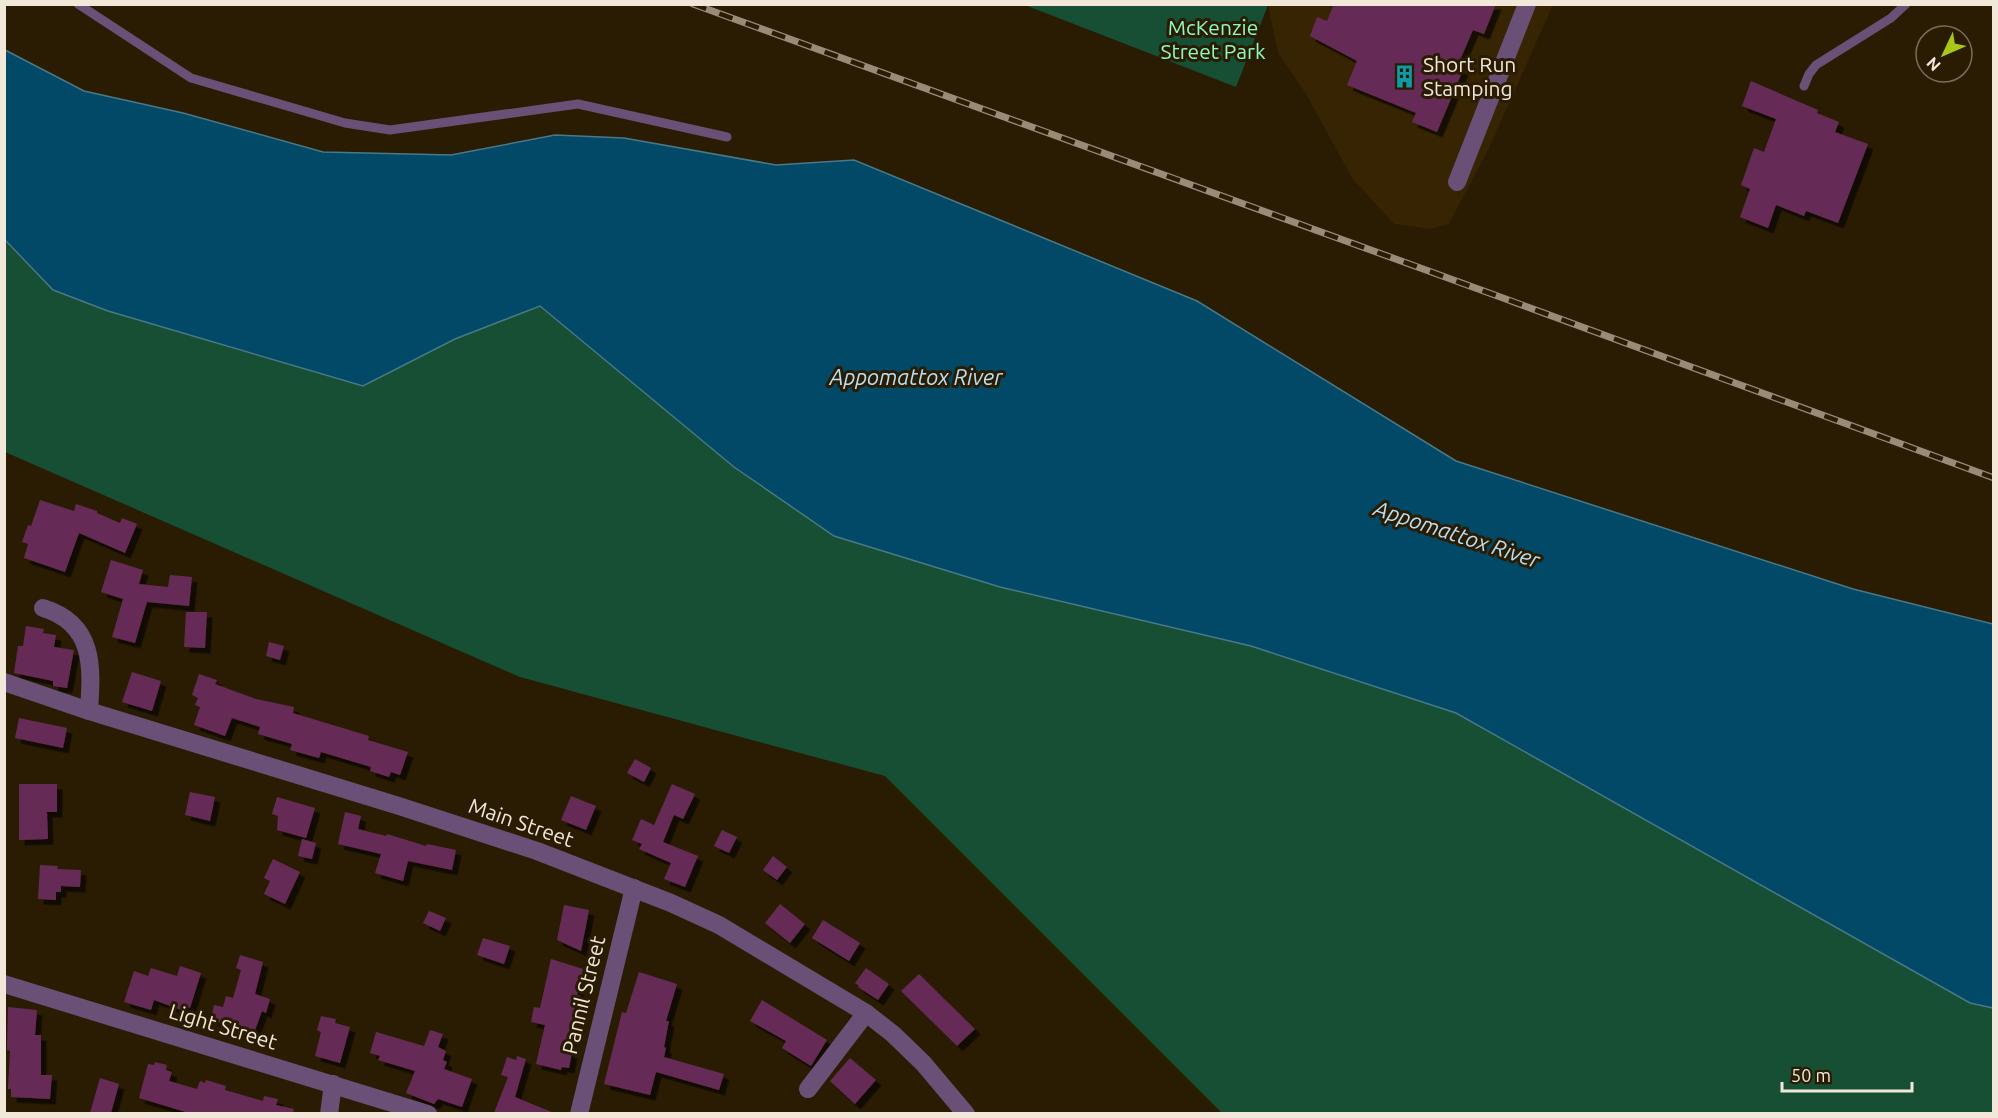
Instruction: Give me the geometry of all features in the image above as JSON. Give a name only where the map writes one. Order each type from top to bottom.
[{"type":"street","points":[[1457,182],[1527,4]]},
{"type":"street","points":[[44,608],[69,620],[79,632],[87,649],[92,673],[89,711]]},
{"type":"street","name":"Main Street","points":[[4,682],[89,711],[537,851],[671,903],[719,926],[866,1013],[923,1063],[966,1113]]},
{"type":"street","name":"Pannil Street","points":[[579,1113],[634,888]]},
{"type":"street","name":"Light Street","points":[[4,984],[428,1113]]},
{"type":"street","points":[[808,1089],[866,1013]]},
{"type":"street","points":[[328,1113],[333,1084]]},
{"type":"lane","points":[[78,4],[191,78],[345,123],[390,130],[578,104],[727,137]]},
{"type":"lane","points":[[1804,86],[1816,65],[1891,18],[1906,4]]},
{"type":"shaded area","points":[[1268,5],[1553,5],[1490,146],[1449,224],[1430,229],[1394,224],[1352,178],[1306,94],[1278,53]]},
{"type":"green space","name":"McKenzie Street Park","points":[[1268,4],[1236,87],[1025,5]]},
{"type":"green space","points":[[4,240],[53,291],[108,311],[363,386],[455,339],[540,306],[734,467],[834,536],[1000,587],[1251,646],[1456,713],[1970,1003],[1993,1008],[1993,1113],[1222,1113],[885,776],[520,677],[5,452]]},
{"type":"water","name":"Appomattox River","points":[[5,50],[84,91],[183,113],[323,152],[451,155],[555,135],[624,138],[776,165],[854,160],[1197,301],[1456,461],[1853,589],[1993,624],[1993,1008],[1970,1003],[1456,713],[1251,646],[1000,587],[834,536],[734,467],[540,306],[455,339],[363,386],[108,311],[53,290],[5,240]]},
{"type":"building","name":"Short Run Stamping","points":[[1334,4],[1496,4],[1484,34],[1473,30],[1457,67],[1463,70],[1437,132],[1412,122],[1416,113],[1347,85],[1357,61],[1310,36],[1317,17],[1327,21]]},
{"type":"building","points":[[1751,81],[1818,110],[1817,113],[1839,122],[1835,132],[1868,144],[1838,223],[1806,211],[1804,216],[1776,205],[1768,228],[1740,217],[1750,189],[1741,185],[1754,148],[1764,152],[1776,119],[1742,106]]},
{"type":"building","points":[[40,500],[74,511],[76,504],[97,511],[120,523],[122,518],[137,524],[125,553],[79,533],[65,572],[24,558],[28,544],[22,542],[28,525],[31,526]]},
{"type":"building","points":[[111,560],[143,570],[139,584],[168,587],[170,575],[192,577],[189,606],[147,602],[135,643],[112,637],[123,599],[101,592]]},
{"type":"building","points":[[186,612],[207,612],[205,648],[184,647]]},
{"type":"building","points":[[26,626],[44,629],[43,633],[56,635],[54,647],[74,650],[67,688],[53,686],[53,681],[14,673],[18,646],[23,646]]},
{"type":"building","points":[[269,642],[284,646],[280,660],[266,656]]},
{"type":"building","points":[[132,672],[161,681],[152,711],[122,702]]},
{"type":"building","points":[[199,674],[217,680],[215,684],[256,699],[294,707],[293,713],[369,736],[368,740],[408,752],[400,775],[391,772],[389,777],[370,771],[371,767],[321,752],[319,758],[290,750],[292,744],[258,734],[260,727],[232,718],[225,736],[194,725],[200,707],[195,705],[198,698],[192,695]]},
{"type":"building","points":[[19,718],[67,728],[63,748],[15,738]]},
{"type":"building","points":[[635,759],[651,768],[644,782],[627,773]]},
{"type":"building","points":[[19,784],[57,784],[57,812],[47,812],[48,839],[19,840]]},
{"type":"building","points":[[672,784],[695,794],[683,819],[674,815],[663,842],[698,856],[685,887],[664,879],[671,863],[639,849],[642,844],[632,840],[641,819],[654,825]]},
{"type":"building","points":[[190,792],[215,797],[210,821],[185,815]]},
{"type":"building","points":[[571,796],[596,806],[586,830],[561,820]]},
{"type":"building","points":[[277,797],[315,808],[306,838],[277,830],[278,816],[272,814]]},
{"type":"building","points":[[345,812],[361,816],[358,829],[386,836],[387,834],[426,846],[427,844],[456,850],[452,870],[408,861],[403,881],[375,873],[381,854],[338,844]]},
{"type":"building","points":[[722,830],[737,837],[729,853],[714,846]]},
{"type":"building","points":[[302,839],[316,843],[312,859],[298,856]]},
{"type":"building","points":[[773,856],[787,867],[777,880],[763,870]]},
{"type":"building","points":[[273,859],[300,872],[285,904],[264,894],[270,881],[264,878]]},
{"type":"building","points":[[40,865],[58,866],[57,869],[81,870],[80,887],[61,886],[61,892],[56,892],[56,900],[38,899]]},
{"type":"building","points":[[780,904],[805,924],[790,943],[765,923]]},
{"type":"building","points":[[564,905],[589,910],[581,951],[557,940]]},
{"type":"building","points":[[429,911],[446,918],[440,931],[423,923]]},
{"type":"building","points":[[823,920],[860,943],[849,961],[812,938]]},
{"type":"building","points":[[483,938],[510,946],[504,964],[477,955]]},
{"type":"building","points":[[240,955],[263,962],[255,994],[270,999],[266,1013],[262,1011],[254,1033],[211,1020],[214,1005],[223,1007],[226,996],[233,998],[241,970],[236,968]]},
{"type":"building","points":[[551,959],[583,969],[577,995],[581,996],[579,1006],[583,1006],[579,1023],[575,1022],[568,1052],[572,1053],[569,1068],[562,1067],[561,1070],[536,1064],[545,1025],[531,1022],[534,1007],[540,1008]]},
{"type":"building","points":[[180,966],[201,973],[190,1008],[182,1006],[181,1010],[154,1000],[151,1010],[124,1002],[134,971],[148,976],[151,968],[177,976]]},
{"type":"building","points":[[866,968],[889,984],[878,1000],[855,983]]},
{"type":"building","points":[[639,972],[677,984],[666,1021],[669,1021],[664,1057],[724,1074],[719,1090],[656,1072],[650,1095],[604,1084],[622,1012],[626,1013]]},
{"type":"building","points":[[919,974],[975,1029],[957,1046],[901,991]]},
{"type":"building","points":[[762,1000],[827,1040],[811,1066],[782,1048],[786,1041],[750,1021]]},
{"type":"building","points":[[8,1007],[37,1010],[35,1035],[41,1035],[41,1075],[52,1075],[50,1099],[11,1097],[11,1089],[8,1089],[10,1051],[7,1050]]},
{"type":"building","points":[[321,1016],[336,1019],[335,1023],[350,1027],[340,1063],[315,1056],[321,1032],[317,1030]]},
{"type":"building","points":[[430,1030],[443,1034],[438,1047],[446,1051],[443,1060],[447,1062],[444,1069],[472,1079],[462,1107],[438,1099],[434,1104],[406,1093],[415,1071],[378,1060],[380,1056],[370,1053],[376,1032],[424,1046]]},
{"type":"building","points":[[517,1056],[526,1059],[515,1097],[554,1113],[494,1113],[508,1077],[501,1075],[507,1057],[516,1060]]},
{"type":"building","points":[[850,1058],[876,1080],[855,1104],[830,1081]]},
{"type":"building","points":[[155,1062],[167,1065],[166,1070],[172,1072],[169,1081],[197,1089],[200,1081],[205,1083],[206,1080],[226,1086],[225,1090],[263,1101],[264,1096],[278,1099],[276,1105],[294,1109],[293,1113],[189,1113],[139,1098],[148,1064],[154,1065]]},
{"type":"building","points":[[100,1078],[119,1084],[111,1113],[90,1113]]},
{"type":"railway","points":[[693,4],[1994,478]]},
{"type":"place","name":"Short Run Stamping","points":[[1405,77]]}]
